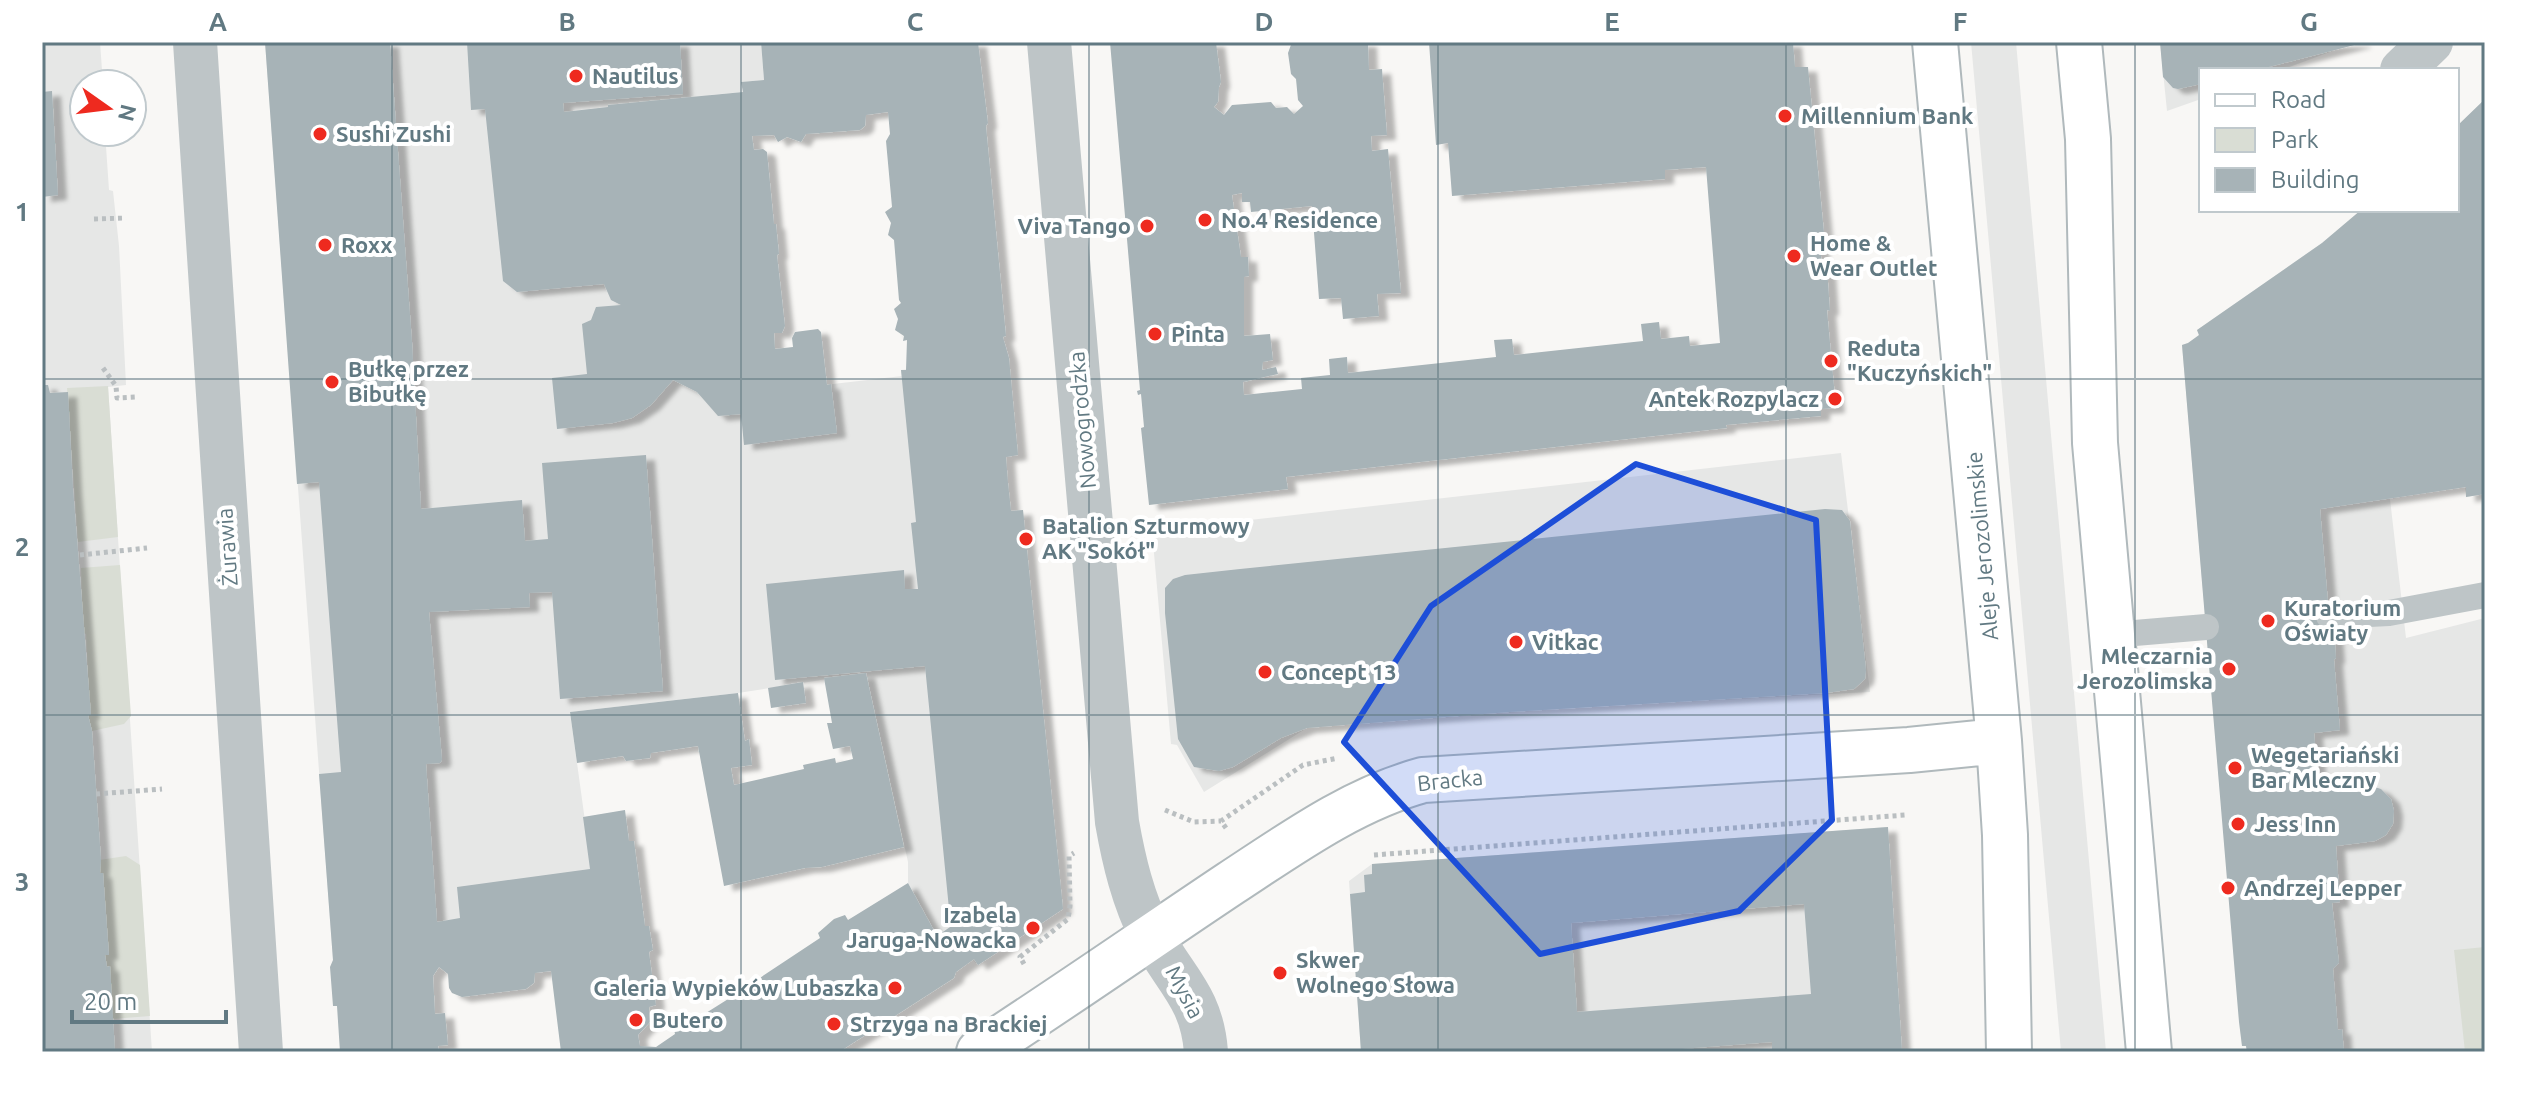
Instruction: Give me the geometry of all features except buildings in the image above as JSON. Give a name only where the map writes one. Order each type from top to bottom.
[{"type":"main road","name":"Aleje Jerozolimskie","points":[[1935,42],[1999,741],[2005,835],[2009,1052]]},
{"type":"main road","points":[[2079,42],[2088,139],[2095,443],[2149,1052]]},
{"type":"main road","name":"Bracka","points":[[979,1052],[1334,817],[1378,794],[1423,780],[1909,750],[1999,741]]},
{"type":"street","name":"Żurawia","points":[[195,42],[261,1052]]},
{"type":"street","name":"Nowogrodzka","points":[[1049,42],[1117,822],[1125,872],[1152,936]]},
{"type":"street","points":[[2404,68],[2431,42]]},
{"type":"street","name":"Mysia","points":[[1152,936],[1195,1002],[1201,1018],[1206,1052]]},
{"type":"lane","points":[[2329,616],[2389,613],[2485,595]]},
{"type":"lane","points":[[2111,635],[2206,627]]},
{"type":"path","points":[[94,219],[126,218]]},
{"type":"path","points":[[103,368],[116,386],[117,398],[137,397]]},
{"type":"path","points":[[80,555],[147,548]]},
{"type":"path","points":[[96,794],[162,789]]},
{"type":"path","points":[[1368,855],[1905,815]]},
{"type":"highlighted area","points":[[1636,464],[1816,520],[1832,820],[1739,911],[1540,954],[1344,742],[1431,606]]},
{"type":"shaded area","points":[[42,42],[100,42],[102,68],[68,68],[68,148],[106,148],[109,190],[113,191],[119,246],[126,385],[108,387],[152,1052],[42,1052]]},
{"type":"shaded area","points":[[265,42],[761,42],[764,80],[742,82],[743,92],[710,95],[739,395],[902,376],[901,370],[1009,358],[1018,455],[1006,457],[1008,483],[1011,511],[1023,510],[1063,909],[978,965],[973,960],[956,972],[908,883],[908,862],[866,673],[738,693],[570,712],[600,930],[333,960]]},
{"type":"shaded area","points":[[1971,42],[2016,42],[2106,1052],[2061,1052]]},
{"type":"shaded area","points":[[2160,42],[2366,42],[2286,68],[2199,68],[2199,100],[2167,111]]},
{"type":"shaded area","points":[[2359,212],[2445,212],[2485,417],[2485,494],[2466,497],[2465,487],[2390,499],[2406,638],[2485,618],[2485,1052],[2247,1052],[2246,1046],[2242,1046],[2182,345],[2199,336],[2197,330],[2322,243]]},
{"type":"shaded area","name":"Vitkac","points":[[1841,453],[1870,692],[1586,707],[1307,728],[1204,792],[1177,745],[1171,744],[1152,531]]},
{"type":"shaded area","points":[[1888,827],[1902,1052],[1361,1052],[1349,881],[1372,864]]},
{"type":"green space","points":[[108,386],[118,537],[78,542],[67,388]]},
{"type":"green space","points":[[120,565],[131,716],[124,724],[92,731],[88,715],[81,568]]},
{"type":"green space","points":[[126,856],[140,865],[150,1016],[112,1019],[109,966],[105,955],[109,955],[103,873],[100,873],[99,860]]},
{"type":"green space","points":[[2485,947],[2485,1052],[2465,1052],[2454,950]]},
{"type":"place","name":"Nautilus","points":[[576,76]]},
{"type":"place","name":"Millennium Bank","points":[[1785,116]]},
{"type":"place","name":"Sushi Zushi","points":[[320,134]]},
{"type":"place","name":"No.4 Residence","points":[[1205,220]]},
{"type":"place","name":"Viva Tango","points":[[1147,226]]},
{"type":"place","name":"Roxx","points":[[325,245]]},
{"type":"place","name":"Home & Wear Outlet","points":[[1794,256]]},
{"type":"place","name":"Pinta","points":[[1155,334]]},
{"type":"place","name":"Reduta \"Kuczyńskich\"","points":[[1831,361]]},
{"type":"place","name":"Bułkę przez Bibułkę","points":[[332,382]]},
{"type":"place","name":"Antek Rozpylacz","points":[[1835,399]]},
{"type":"place","name":"Batalion Szturmowy AK \"Sokół\"","points":[[1026,539]]},
{"type":"place","name":"Kuratorium Oświaty","points":[[2268,621]]},
{"type":"place","name":"Vitkac","points":[[1516,642]]},
{"type":"place","name":"Mleczarnia Jerozolimska","points":[[2229,669]]},
{"type":"place","name":"Concept 13","points":[[1265,672]]},
{"type":"place","name":"Wegetariański Bar Mleczny","points":[[2235,768]]},
{"type":"place","name":"Jess Inn","points":[[2238,824]]},
{"type":"place","name":"Andrzej Lepper","points":[[2228,888]]},
{"type":"place","name":"Izabela Jaruga-Nowacka","points":[[1033,928]]},
{"type":"place","name":"Skwer Wolnego Słowa","points":[[1280,973]]},
{"type":"place","name":"Galeria Wypieków Lubaszka","points":[[895,988]]},
{"type":"place","name":"Butero","points":[[636,1020]]},
{"type":"place","name":"Strzyga na Brackiej","points":[[834,1024]]}]
